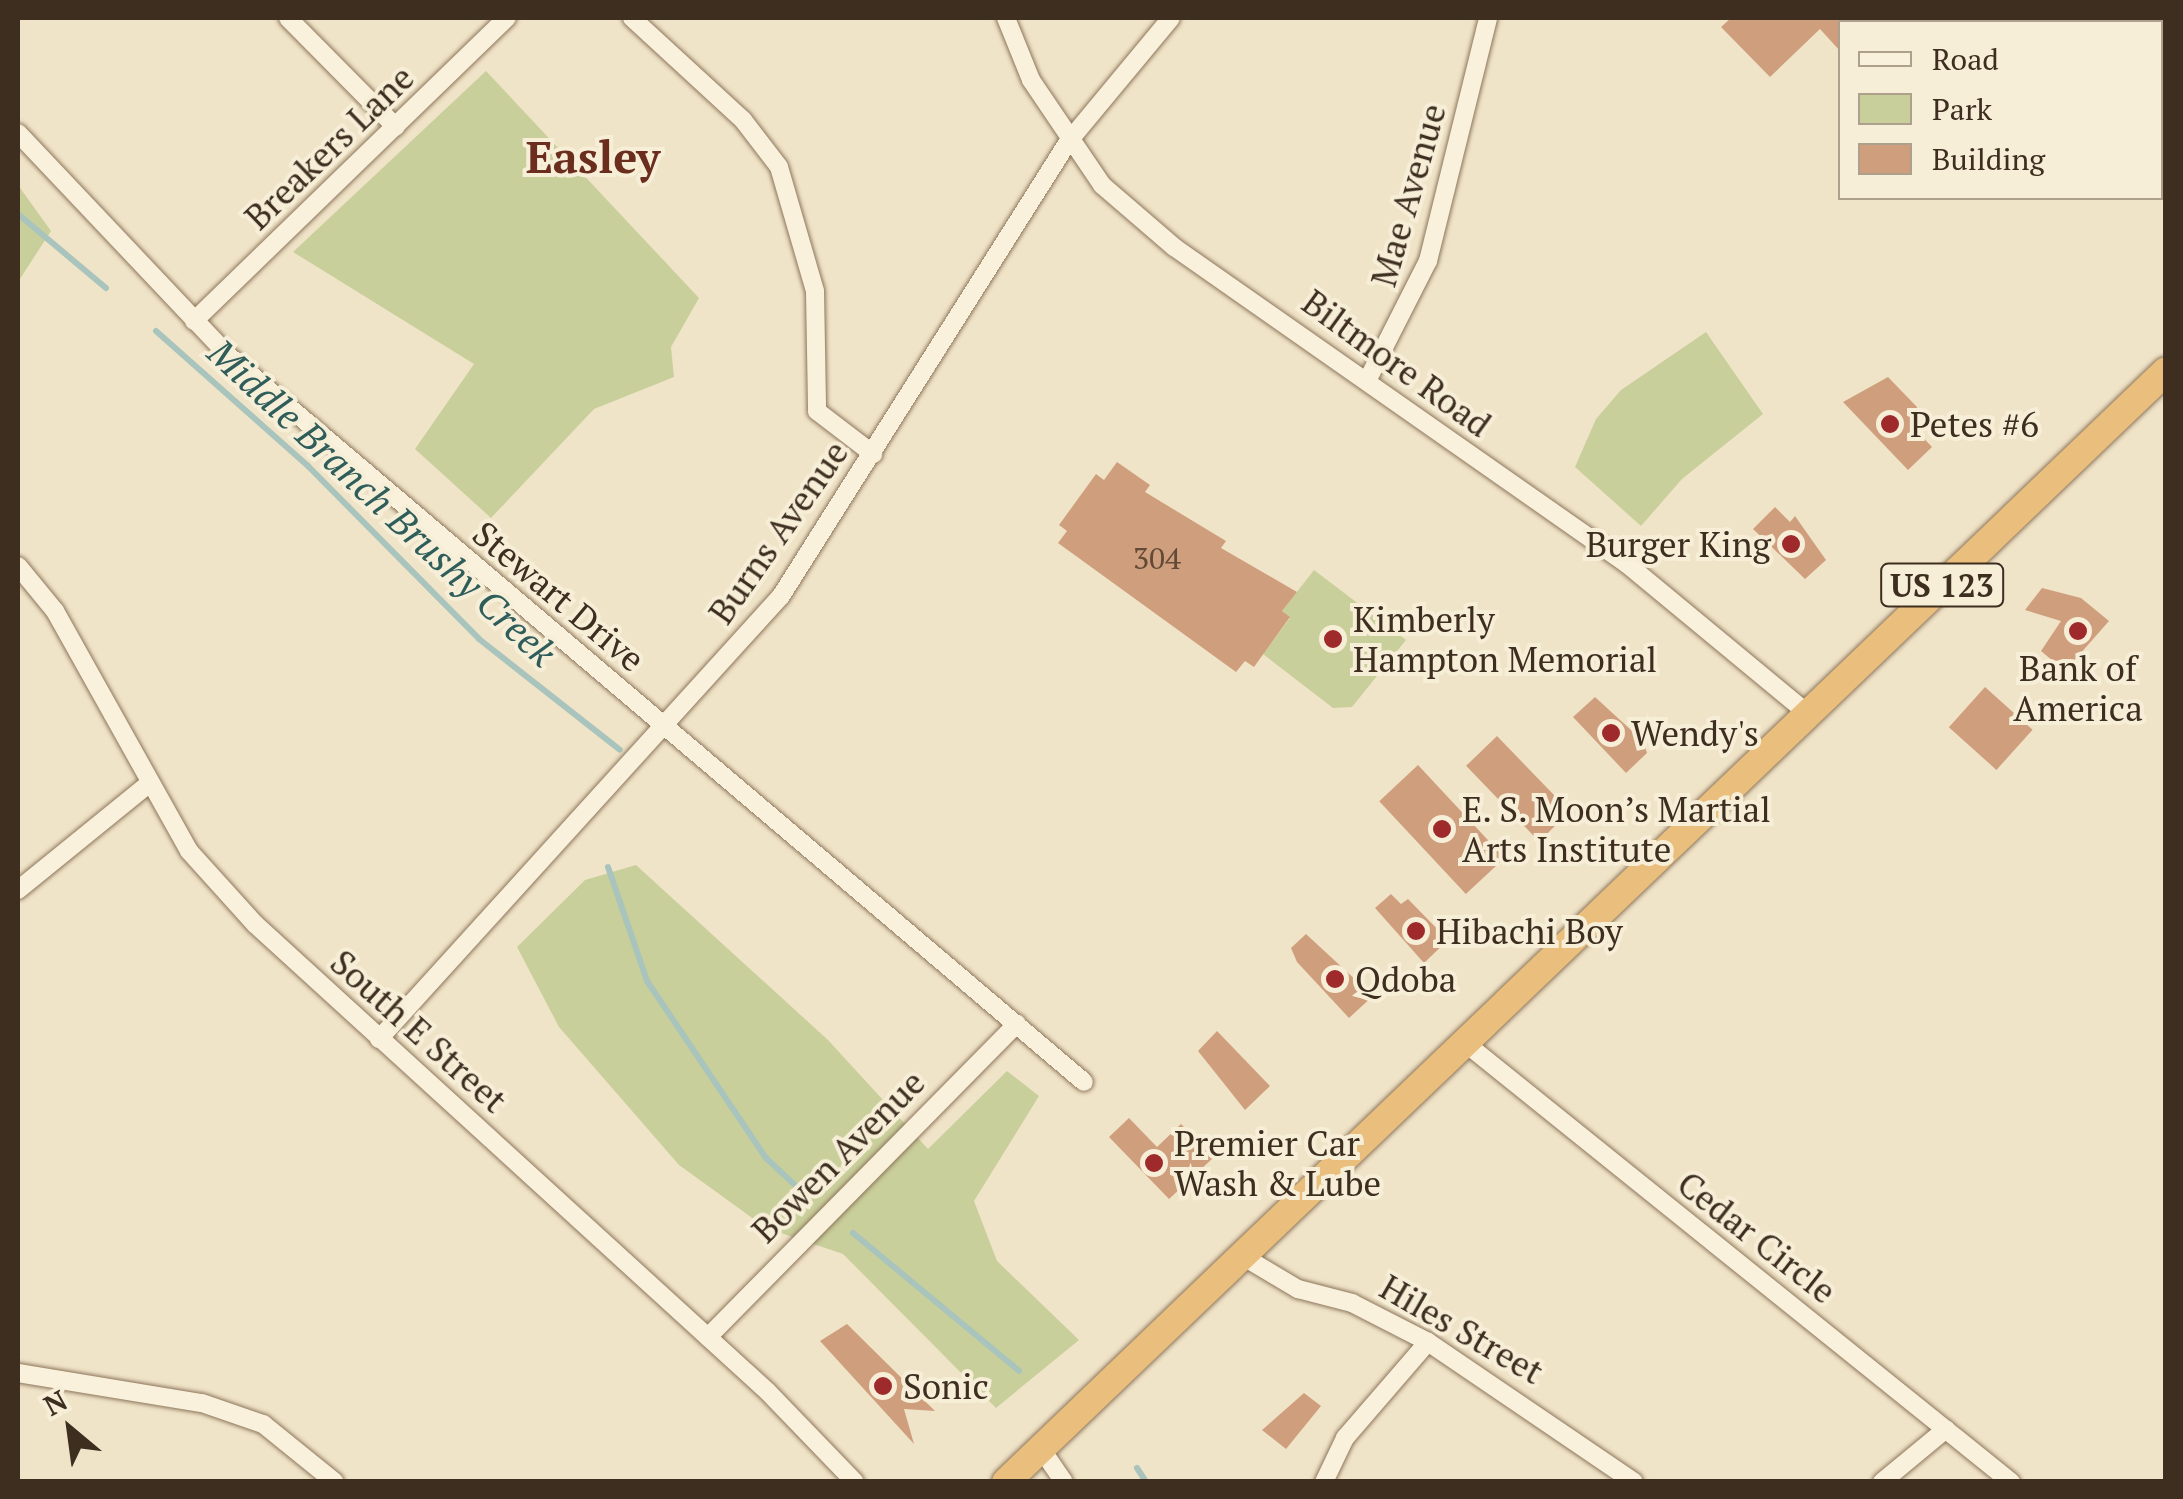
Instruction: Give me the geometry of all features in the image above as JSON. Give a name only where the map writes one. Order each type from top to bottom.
[{"type":"highway","name":"US 123","points":[[1006,1482],[2166,371]]},
{"type":"street","points":[[288,18],[396,127]]},
{"type":"street","name":"Breakers Lane","points":[[194,321],[508,18]]},
{"type":"street","points":[[632,18],[743,120],[778,167],[815,291],[817,411],[873,454]]},
{"type":"street","name":"Biltmore Road","points":[[1006,18],[1068,142],[1102,185],[1174,247],[1627,564],[1807,713]]},
{"type":"street","name":"Burns Avenue","points":[[379,1039],[667,730],[781,596],[1068,142],[1171,18]]},
{"type":"street","name":"Mae Avenue","points":[[1368,381],[1428,261],[1488,18]]},
{"type":"street","name":"Stewart Drive","points":[[18,133],[194,321],[667,730],[1084,1082]]},
{"type":"street","name":"South E Street","points":[[18,566],[54,611],[146,786],[189,852],[255,924],[708,1337],[855,1482]]},
{"type":"street","points":[[18,890],[146,786]]},
{"type":"street","name":"Bowen Avenue","points":[[708,1337],[1016,1024]]},
{"type":"street","name":"Cedar Circle","points":[[1464,1042],[2011,1482]]},
{"type":"street","name":"Hiles Street","points":[[1244,1257],[1298,1289],[1352,1304],[1428,1342],[1634,1482]]},
{"type":"street","points":[[1324,1482],[1346,1438],[1428,1342]]},
{"type":"street","points":[[18,1373],[202,1403],[275,1430],[335,1482]]},
{"type":"street","points":[[1882,1482],[1946,1429]]},
{"type":"street","points":[[1040,1448],[1064,1482]]},
{"type":"green space","points":[[486,71],[699,298],[671,347],[674,377],[594,409],[491,518],[415,449],[474,364],[293,252]]},
{"type":"green space","points":[[18,185],[51,231],[18,282]]},
{"type":"green space","points":[[1706,332],[1763,414],[1682,479],[1641,526],[1575,467],[1596,419],[1621,390]]},
{"type":"green space","points":[[1314,570],[1406,640],[1352,707],[1333,708],[1263,654],[1290,618],[1282,611]]},
{"type":"green space","points":[[636,865],[828,1040],[928,1149],[1007,1071],[1039,1096],[974,1201],[997,1261],[1079,1340],[996,1408],[843,1254],[766,1228],[679,1165],[559,1027],[517,947],[585,880]]},
{"type":"building","points":[[1731,18],[1840,18],[1838,49],[1820,29],[1770,77],[1721,27]]},
{"type":"building","name":"Petes #6","points":[[1888,377],[1917,407],[1913,427],[1932,447],[1908,470],[1843,402]]},
{"type":"building","points":[[1117,462],[1150,485],[1145,492],[1226,541],[1221,548],[1297,592],[1282,611],[1290,617],[1254,667],[1245,661],[1236,672],[1058,543],[1067,531],[1059,525],[1096,474],[1104,480]]},
{"type":"building","name":"Burger King","points":[[1775,507],[1790,522],[1795,516],[1826,560],[1805,579],[1753,529]]},
{"type":"building","name":"Bank of America","points":[[2042,588],[2081,598],[2109,621],[2065,671],[2041,651],[2061,621],[2025,610]]},
{"type":"building","points":[[1985,687],[2033,730],[1996,770],[1949,727]]},
{"type":"building","name":"Wendy's","points":[[1595,697],[1643,741],[1647,753],[1626,773],[1573,717]]},
{"type":"building","points":[[1497,736],[1570,812],[1539,841],[1466,766]]},
{"type":"building","name":"E. S. Moon’s Martial Arts Institute","points":[[1418,765],[1505,858],[1466,894],[1379,801]]},
{"type":"building","name":"Hibachi Boy","points":[[1391,894],[1401,904],[1408,899],[1448,940],[1424,963],[1375,908]]},
{"type":"building","name":"Qdoba","points":[[1306,934],[1373,996],[1349,1018],[1297,962],[1291,948]]},
{"type":"building","points":[[1217,1031],[1270,1086],[1245,1110],[1198,1051]]},
{"type":"building","name":"Premier Car Wash & Lube","points":[[1129,1118],[1157,1147],[1181,1124],[1213,1158],[1169,1199],[1109,1137]]},
{"type":"building","name":"Sonic","points":[[847,1324],[935,1411],[904,1409],[914,1444],[820,1341]]},
{"type":"building","points":[[1304,1393],[1321,1406],[1286,1449],[1262,1430]]},
{"type":"waterway","name":"Middle Branch Brushy Creek","points":[[18,214],[106,288]]},
{"type":"waterway","name":"Middle Branch Brushy Creek","points":[[156,331],[308,466],[479,639],[620,750]]},
{"type":"waterway","name":"Middle Branch Brushy Creek","points":[[608,867],[647,981],[766,1158],[794,1184]]},
{"type":"waterway","name":"Middle Branch Brushy Creek","points":[[853,1233],[1019,1371]]},
{"type":"waterway","name":"Middle Branch Brushy Creek","points":[[1137,1468],[1146,1482]]},
{"type":"place","name":"Petes #6","points":[[1890,424]]},
{"type":"place","name":"Burger King","points":[[1791,544]]},
{"type":"place","name":"Bank of America","points":[[2078,631]]},
{"type":"place","name":"Kimberly Hampton Memorial","points":[[1333,639]]},
{"type":"place","name":"Wendy's","points":[[1611,733]]},
{"type":"place","name":"E. S. Moon’s Martial Arts Institute","points":[[1442,829]]},
{"type":"place","name":"Hibachi Boy","points":[[1416,931]]},
{"type":"place","name":"Qdoba","points":[[1335,979]]},
{"type":"place","name":"Premier Car Wash & Lube","points":[[1154,1163]]},
{"type":"place","name":"Sonic","points":[[883,1386]]},
{"type":"district","name":"Easley","points":[[593,157]]}]
